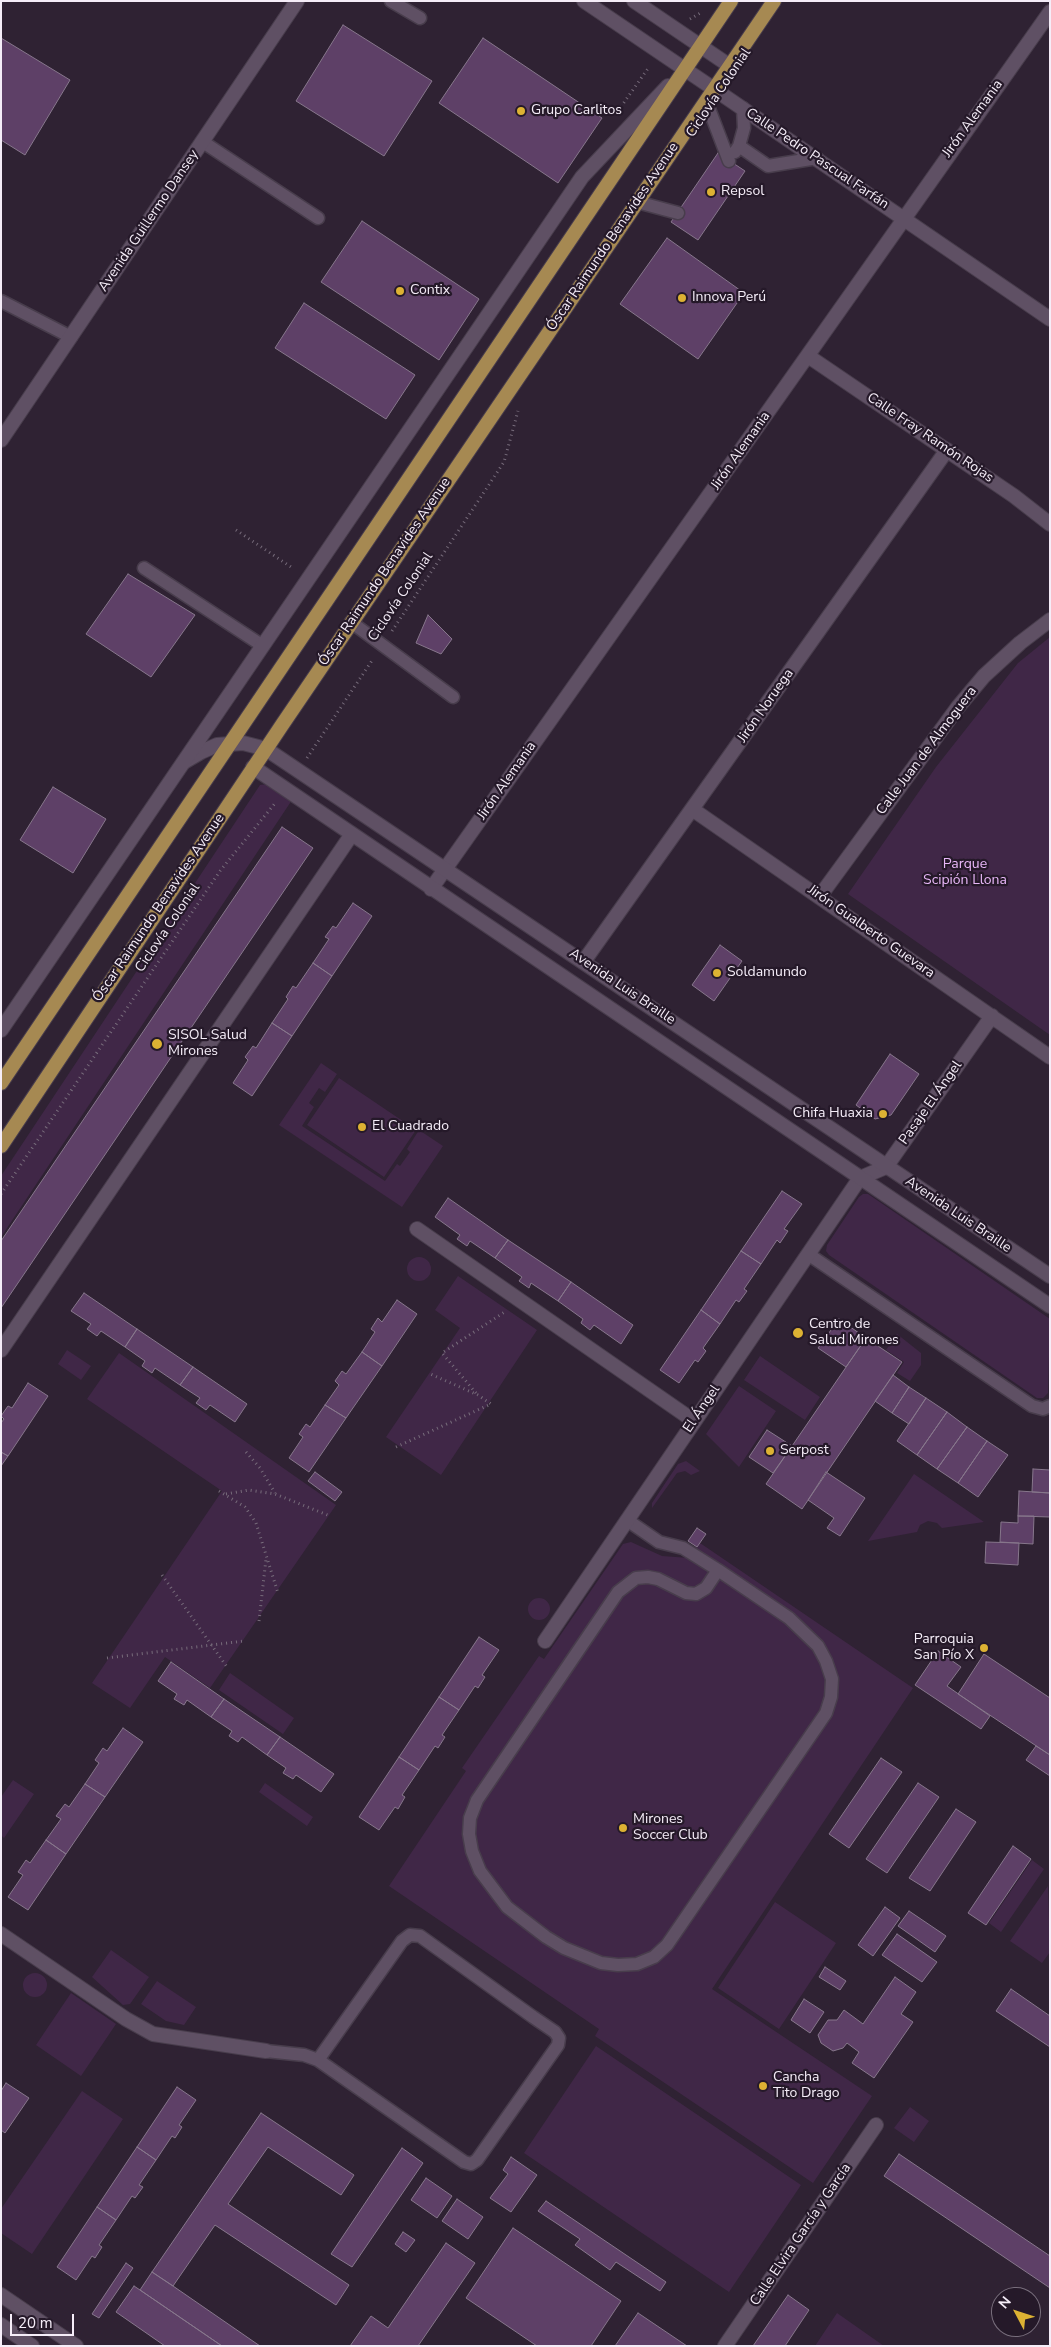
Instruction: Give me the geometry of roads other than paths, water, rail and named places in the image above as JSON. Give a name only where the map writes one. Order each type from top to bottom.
[{"type":"main road","points":[[1,1083],[731,1]]},
{"type":"main road","name":"Óscar Raimundo Benavides Avenue","points":[[1,1146],[253,767],[774,1]]},
{"type":"street","name":"Avenida Guillermo Dansey","points":[[1,440],[297,1]]},
{"type":"street","name":"Calle Pedro Pascual Farfán","points":[[584,1],[685,69],[710,95],[742,108],[903,218],[1048,313]]},
{"type":"street","points":[[634,1],[730,66]]},
{"type":"street","name":"Jirón Alemania","points":[[431,889],[1050,12]]},
{"type":"street","points":[[1,1030],[582,177],[685,69]]},
{"type":"street","name":"Calle Fray Ramón Rojas","points":[[808,356],[1014,496],[1050,524]]},
{"type":"street","name":"Jirón Noruega","points":[[584,961],[947,450]]},
{"type":"street","name":"Calle Juan de Almoguera","points":[[820,896],[958,707],[984,676],[1020,643],[1050,620]]},
{"type":"street","name":"Avenida Luis Braille","points":[[184,762],[217,745],[243,742],[266,749],[1050,1276]]},
{"type":"street","name":"Avenida Luis Braille","points":[[253,767],[1050,1306]]},
{"type":"street","name":"Jirón Gualberto Guevara","points":[[692,808],[1050,1057]]},
{"type":"street","points":[[1,1350],[352,834]]},
{"type":"street","name":"Pasaje El Ángel","points":[[886,1167],[992,1016]]},
{"type":"street","points":[[860,1178],[886,1167]]},
{"type":"street","name":"El Ángel","points":[[545,1641],[860,1178]]},
{"type":"street","points":[[417,1229],[694,1421]]},
{"type":"street","points":[[1,1934],[126,2019],[153,2034],[266,2051]]},
{"type":"street","name":"Calle Elvira García y García","points":[[725,2346],[876,2125]]},
{"type":"street","points":[[1,2295],[76,2346]]},
{"type":"street","points":[[1,2325],[32,2346]]},
{"type":"lane","points":[[392,1],[420,18]]},
{"type":"lane","points":[[710,95],[730,161],[739,146],[744,128],[742,108]]},
{"type":"lane","points":[[203,142],[318,218]]},
{"type":"lane","points":[[739,146],[768,166],[817,158]]},
{"type":"lane","points":[[637,202],[678,213]]},
{"type":"lane","points":[[1,300],[71,337]]},
{"type":"lane","points":[[144,568],[263,646]]},
{"type":"lane","points":[[351,622],[453,697]]},
{"type":"lane","points":[[808,1254],[1032,1406],[1044,1409],[1050,1406]]},
{"type":"lane","points":[[627,1520],[658,1542],[683,1548],[718,1570],[789,1618],[818,1646],[826,1661],[832,1679],[832,1697],[826,1713],[667,1945],[654,1957],[637,1964],[601,1963],[564,1948],[546,1937],[507,1907],[492,1889],[472,1851],[469,1834],[470,1818],[477,1800],[622,1588],[636,1578],[648,1577],[696,1594],[706,1588],[718,1570]]},
{"type":"lane","points":[[266,2051],[304,2055],[318,2060],[464,2162],[470,2164],[477,2160],[558,2045],[559,2038],[548,2027],[420,1936],[410,1935],[402,1941],[318,2060]]},
{"type":"place","name":"Grupo Carlitos","points":[[521,111]]},
{"type":"place","name":"Repsol","points":[[711,192]]},
{"type":"place","name":"Contix","points":[[400,291]]},
{"type":"place","name":"Innova Perú","points":[[682,298]]},
{"type":"place","name":"Soldamundo","points":[[717,973]]},
{"type":"place","name":"SISOL Salud Mirones","points":[[157,1044]]},
{"type":"place","name":"Chifa Huaxia","points":[[883,1114]]},
{"type":"place","name":"El Cuadrado","points":[[362,1127]]},
{"type":"place","name":"Centro de Salud Mirones","points":[[798,1333]]},
{"type":"place","name":"Serpost","points":[[770,1451]]},
{"type":"place","name":"Parroquia San Pío X","points":[[984,1648]]},
{"type":"place","name":"Mirones Soccer Club","points":[[623,1828]]},
{"type":"place","name":"Cancha Tito Drago","points":[[763,2086]]},
{"type":"park label","name":"Parque Scipión Llona","points":[[965,874]]}]
